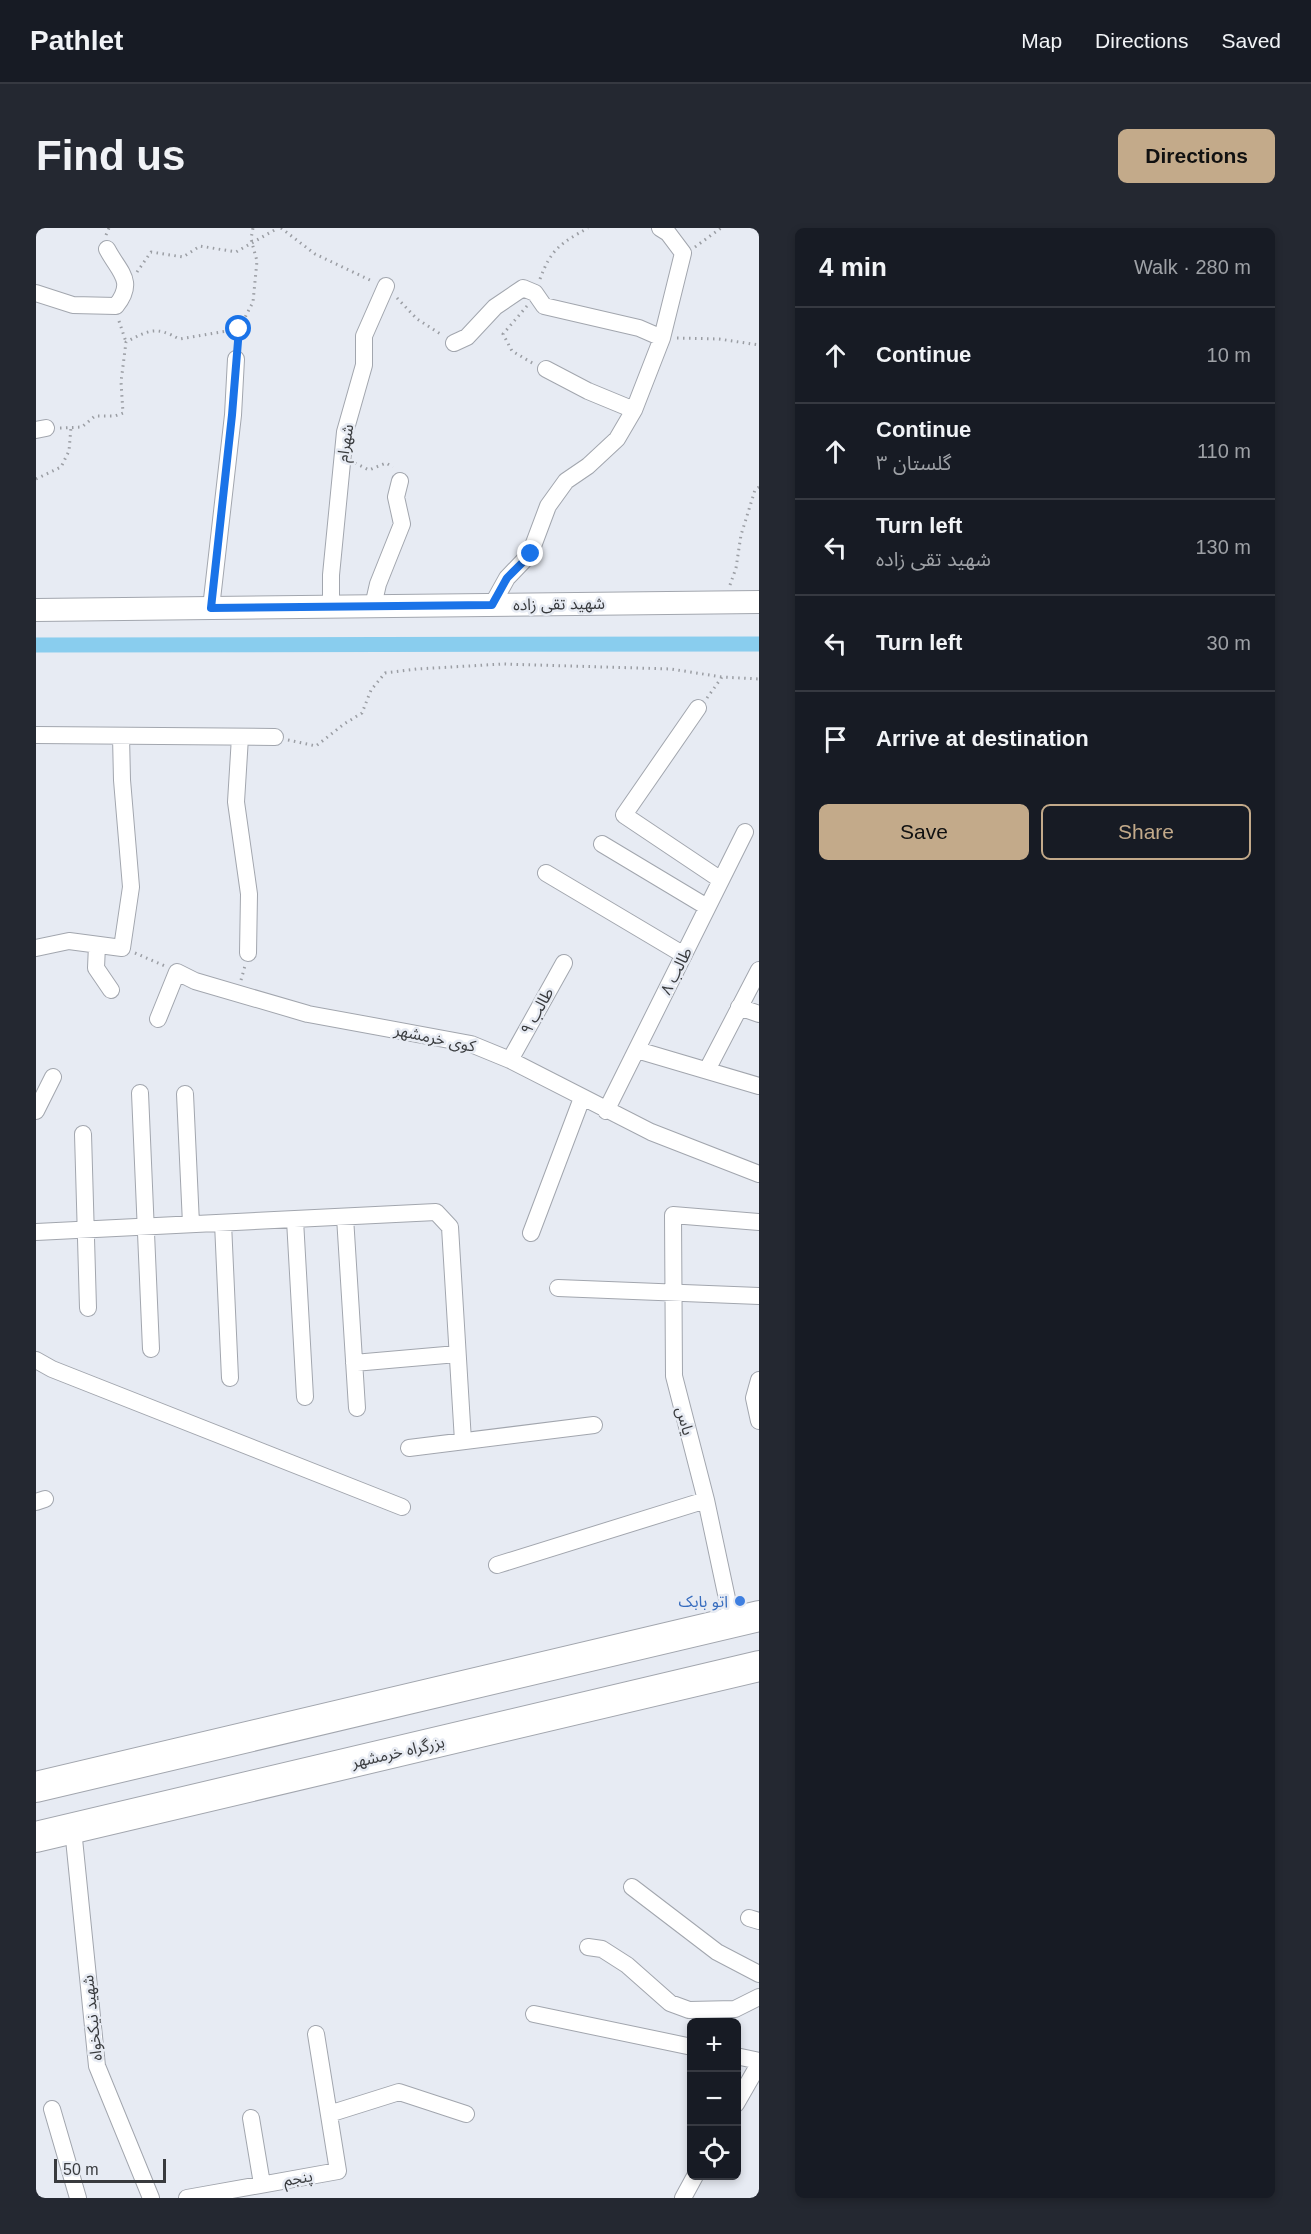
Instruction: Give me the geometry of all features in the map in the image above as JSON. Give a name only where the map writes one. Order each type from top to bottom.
[{"type":"highway","points":[[36,1787],[746,1619]]},
{"type":"highway","points":[[709,1678],[759,1648]]},
{"type":"highway","name":"بزرگراه خرمشهر","points":[[36,1837],[759,1666]]},
{"type":"main road","name":"شهید تقی زاده","points":[[36,610],[759,602]]},
{"type":"street","points":[[492,605],[507,578],[531,554],[548,506],[566,481],[588,466],[617,439],[634,410],[662,338],[683,253],[668,233],[660,228]]},
{"type":"street","points":[[36,293],[74,305],[116,306],[124,296],[126,279],[107,249]]},
{"type":"street","name":"شهرام","points":[[331,607],[331,575],[345,432],[364,365],[364,336],[386,286]]},
{"type":"street","points":[[454,343],[467,338],[495,307],[522,288],[535,293],[544,306],[639,328],[662,338]]},
{"type":"street","points":[[211,608],[236,359]]},
{"type":"street","points":[[546,369],[588,391],[634,410]]},
{"type":"street","points":[[373,606],[378,584],[402,524],[396,497],[400,481]]},
{"type":"street","points":[[698,708],[624,815],[721,880]]},
{"type":"street","points":[[36,735],[275,737]]},
{"type":"street","points":[[36,948],[69,941],[122,948],[131,887],[122,780],[121,736]]},
{"type":"street","points":[[240,737],[236,802],[249,894],[248,953]]},
{"type":"street","name":"طالب ۸","points":[[606,1111],[745,832]]},
{"type":"street","points":[[602,844],[707,908]]},
{"type":"street","points":[[546,873],[684,955]]},
{"type":"street","points":[[98,945],[96,968],[111,990]]},
{"type":"street","name":"طالب ۹","points":[[510,1060],[564,963]]},
{"type":"street","points":[[707,1070],[759,970]]},
{"type":"street","points":[[158,1018],[177,972]]},
{"type":"street","name":"کوی خرمشهر","points":[[177,972],[195,981],[308,1014],[471,1044],[510,1060],[651,1132],[759,1174]]},
{"type":"street","points":[[739,1007],[759,1014]]},
{"type":"street","points":[[636,1050],[759,1086]]},
{"type":"street","points":[[37,1103],[53,1077]]},
{"type":"street","points":[[140,1093],[151,1349]]},
{"type":"street","points":[[185,1094],[191,1224]]},
{"type":"street","points":[[531,1233],[582,1098]]},
{"type":"street","points":[[83,1134],[88,1308]]},
{"type":"street","points":[[36,1232],[436,1212],[450,1227],[463,1441]]},
{"type":"street","name":"یاس","points":[[746,1619],[706,1500],[674,1376],[673,1215],[759,1222]]},
{"type":"street","points":[[345,1216],[357,1408]]},
{"type":"street","points":[[295,1220],[305,1397]]},
{"type":"street","points":[[223,1223],[230,1378]]},
{"type":"street","points":[[558,1288],[759,1296]]},
{"type":"street","points":[[354,1363],[457,1354]]},
{"type":"street","points":[[36,1360],[52,1369],[402,1507]]},
{"type":"street","points":[[759,1380],[754,1398],[759,1421]]},
{"type":"street","points":[[410,1448],[594,1425]]},
{"type":"street","points":[[497,1565],[706,1500]]},
{"type":"street","name":"شهید نیکخواه","points":[[73,1829],[97,2066],[151,2198]]},
{"type":"street","points":[[632,1887],[717,1952],[759,1974]]},
{"type":"street","points":[[588,1947],[602,1949],[627,1965],[670,2003],[689,2010],[735,2009],[759,1997]]},
{"type":"street","points":[[534,2014],[687,2046]]},
{"type":"street","points":[[316,2034],[329,2114],[399,2092],[466,2114]]},
{"type":"street","points":[[741,2058],[759,2063],[741,2095]]},
{"type":"street","points":[[52,2109],[78,2198]]},
{"type":"street","name":"پنجم","points":[[187,2198],[243,2192],[262,2184],[338,2171],[329,2114]]},
{"type":"street","points":[[251,2118],[262,2184]]},
{"type":"street","points":[[683,2198],[692,2180]]},
{"type":"path","points":[[236,359],[239,329],[253,302],[257,261],[252,242],[253,228]]},
{"type":"path","points":[[126,279],[141,270],[151,252],[183,257],[200,246],[236,252],[279,228],[315,254],[366,279],[386,286],[417,319],[454,343]]},
{"type":"path","points":[[546,369],[512,351],[503,334],[519,317],[535,293],[547,260],[560,245],[588,228]]},
{"type":"path","points":[[683,253],[722,228]]},
{"type":"path","points":[[41,429],[81,427],[95,416],[116,416],[123,413],[122,382],[126,342],[116,306]]},
{"type":"path","points":[[126,342],[147,331],[163,330],[179,339],[239,329]]},
{"type":"path","points":[[662,338],[719,339],[759,345]]},
{"type":"path","points":[[36,479],[61,467],[69,451],[71,427]]},
{"type":"path","points":[[342,458],[369,470],[386,463],[397,469],[400,481]]},
{"type":"path","points":[[724,602],[736,568],[741,535],[755,490],[759,487]]},
{"type":"path","points":[[275,737],[316,746],[344,723],[362,713],[370,690],[385,673],[417,669],[503,664],[603,666],[671,669],[723,677],[759,679]]},
{"type":"path","points":[[698,708],[723,677]]},
{"type":"path","points":[[122,948],[177,972]]},
{"type":"path","points":[[235,993],[244,974],[248,953]]},
{"type":"waterway","points":[[36,645],[759,644]]},
{"type":"place","name":"اتو بابک","points":[[740,1601]]},
{"type":"route","points":[[239,329],[211,608],[492,605],[507,578],[531,554]]}]
